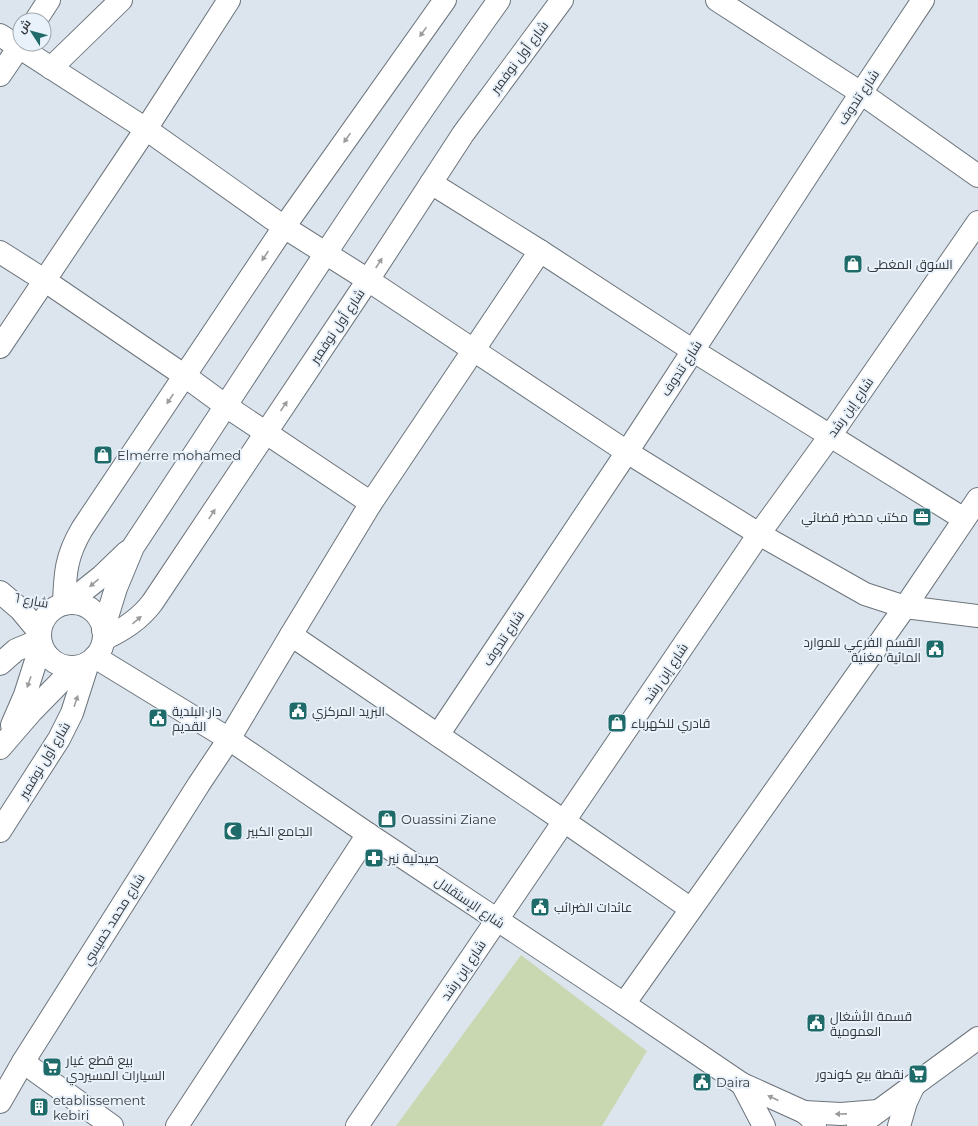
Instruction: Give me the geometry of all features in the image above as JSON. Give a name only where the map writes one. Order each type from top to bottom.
[{"type":"street","points":[[41,12],[49,0]]},
{"type":"street","points":[[51,68],[121,0]]},
{"type":"street","points":[[0,347],[146,130],[229,0]]},
{"type":"street","points":[[64,604],[65,570],[75,542],[284,227],[445,0]]},
{"type":"street","name":"شارع أول نوفمبر","points":[[0,831],[59,739],[72,713],[116,588],[133,547],[419,114],[499,0]]},
{"type":"street","name":"شارع أول نوفمبر","points":[[2,746],[46,696],[93,651],[128,627],[145,612],[173,573],[368,280],[463,134],[562,0]]},
{"type":"street","points":[[717,0],[861,93],[978,176]]},
{"type":"street","name":"شارع تندوف","points":[[438,735],[923,0]]},
{"type":"street","points":[[0,35],[12,42]]},
{"type":"street","points":[[0,75],[16,52]]},
{"type":"street","points":[[28,52],[146,130],[284,227],[368,280],[472,351],[626,452],[759,534],[865,594],[905,608],[978,616]]},
{"type":"street","points":[[431,183],[540,251],[692,350],[964,519]]},
{"type":"street","name":"شارع إبن رشد","points":[[357,1126],[759,534],[830,436],[978,222]]},
{"type":"street","name":"شارع محمد خميسي","points":[[0,1102],[23,1062],[194,790],[229,739],[371,503],[540,251]]},
{"type":"street","points":[[0,252],[44,280],[185,376],[226,406],[371,503]]},
{"type":"street","points":[[624,1004],[905,608],[978,499]]},
{"type":"street","name":"شارع أول نوفمبر","points":[[64,604],[102,576],[133,547]]},
{"type":"street","name":"شارع 1","points":[[2,593],[32,601],[64,604]]},
{"type":"street","name":"شارع 1","points":[[2,593],[20,609],[40,639]]},
{"type":"street","points":[[78,603],[91,610],[101,621],[93,651],[66,666],[58,664],[50,659],[45,652],[40,639],[41,624],[46,616],[52,610],[64,604],[78,603]]},
{"type":"street","points":[[291,635],[691,909]]},
{"type":"street","points":[[0,664],[16,650],[40,639]]},
{"type":"street","name":"شارع أول نوفمبر","points":[[2,746],[25,694],[40,639]]},
{"type":"street","name":"شارع الإستقلال","points":[[93,651],[229,739],[368,834],[742,1084],[810,1119]]},
{"type":"street","points":[[177,1126],[368,834]]},
{"type":"street","points":[[858,1126],[978,1038]]},
{"type":"street","points":[[23,1062],[112,1126]]},
{"type":"street","points":[[742,1084],[764,1126]]},
{"type":"street","points":[[900,1126],[906,1102],[914,1085]]},
{"type":"street","points":[[810,1119],[841,1114],[878,1111]]},
{"type":"green space","points":[[521,955],[647,1051],[602,1126],[396,1126]]},
{"type":"place","name":"السوق المغطى","points":[[853,264]]},
{"type":"place","name":"Elmerre mohamed","points":[[103,455]]},
{"type":"place","name":"مكتب محضر قضائي","points":[[922,517]]},
{"type":"place","name":"القسم الفرعي للموارد المائية مغنية","points":[[935,649]]},
{"type":"place","name":"البريد المركزي","points":[[298,711]]},
{"type":"place","name":"دار البلدية القديم","points":[[158,718]]},
{"type":"place","name":"قادري للكهرباء","points":[[617,723]]},
{"type":"place","name":"Ouassini Ziane","points":[[387,819]]},
{"type":"place","name":"الجامع الكبير","points":[[233,831]]},
{"type":"place","name":"صيدلية نير","points":[[374,858]]},
{"type":"place","name":"عائدات الضرائب","points":[[540,907]]},
{"type":"place","name":"قسمة الأشغال العمومية","points":[[816,1023]]},
{"type":"place","name":"بيع قطع غيار السيارات المسيردي","points":[[52,1067]]},
{"type":"place","name":"نقطة بيع كوندور","points":[[918,1074]]},
{"type":"place","name":"Daira","points":[[702,1082]]},
{"type":"place","name":"etablissement kebiri","points":[[39,1107]]}]
